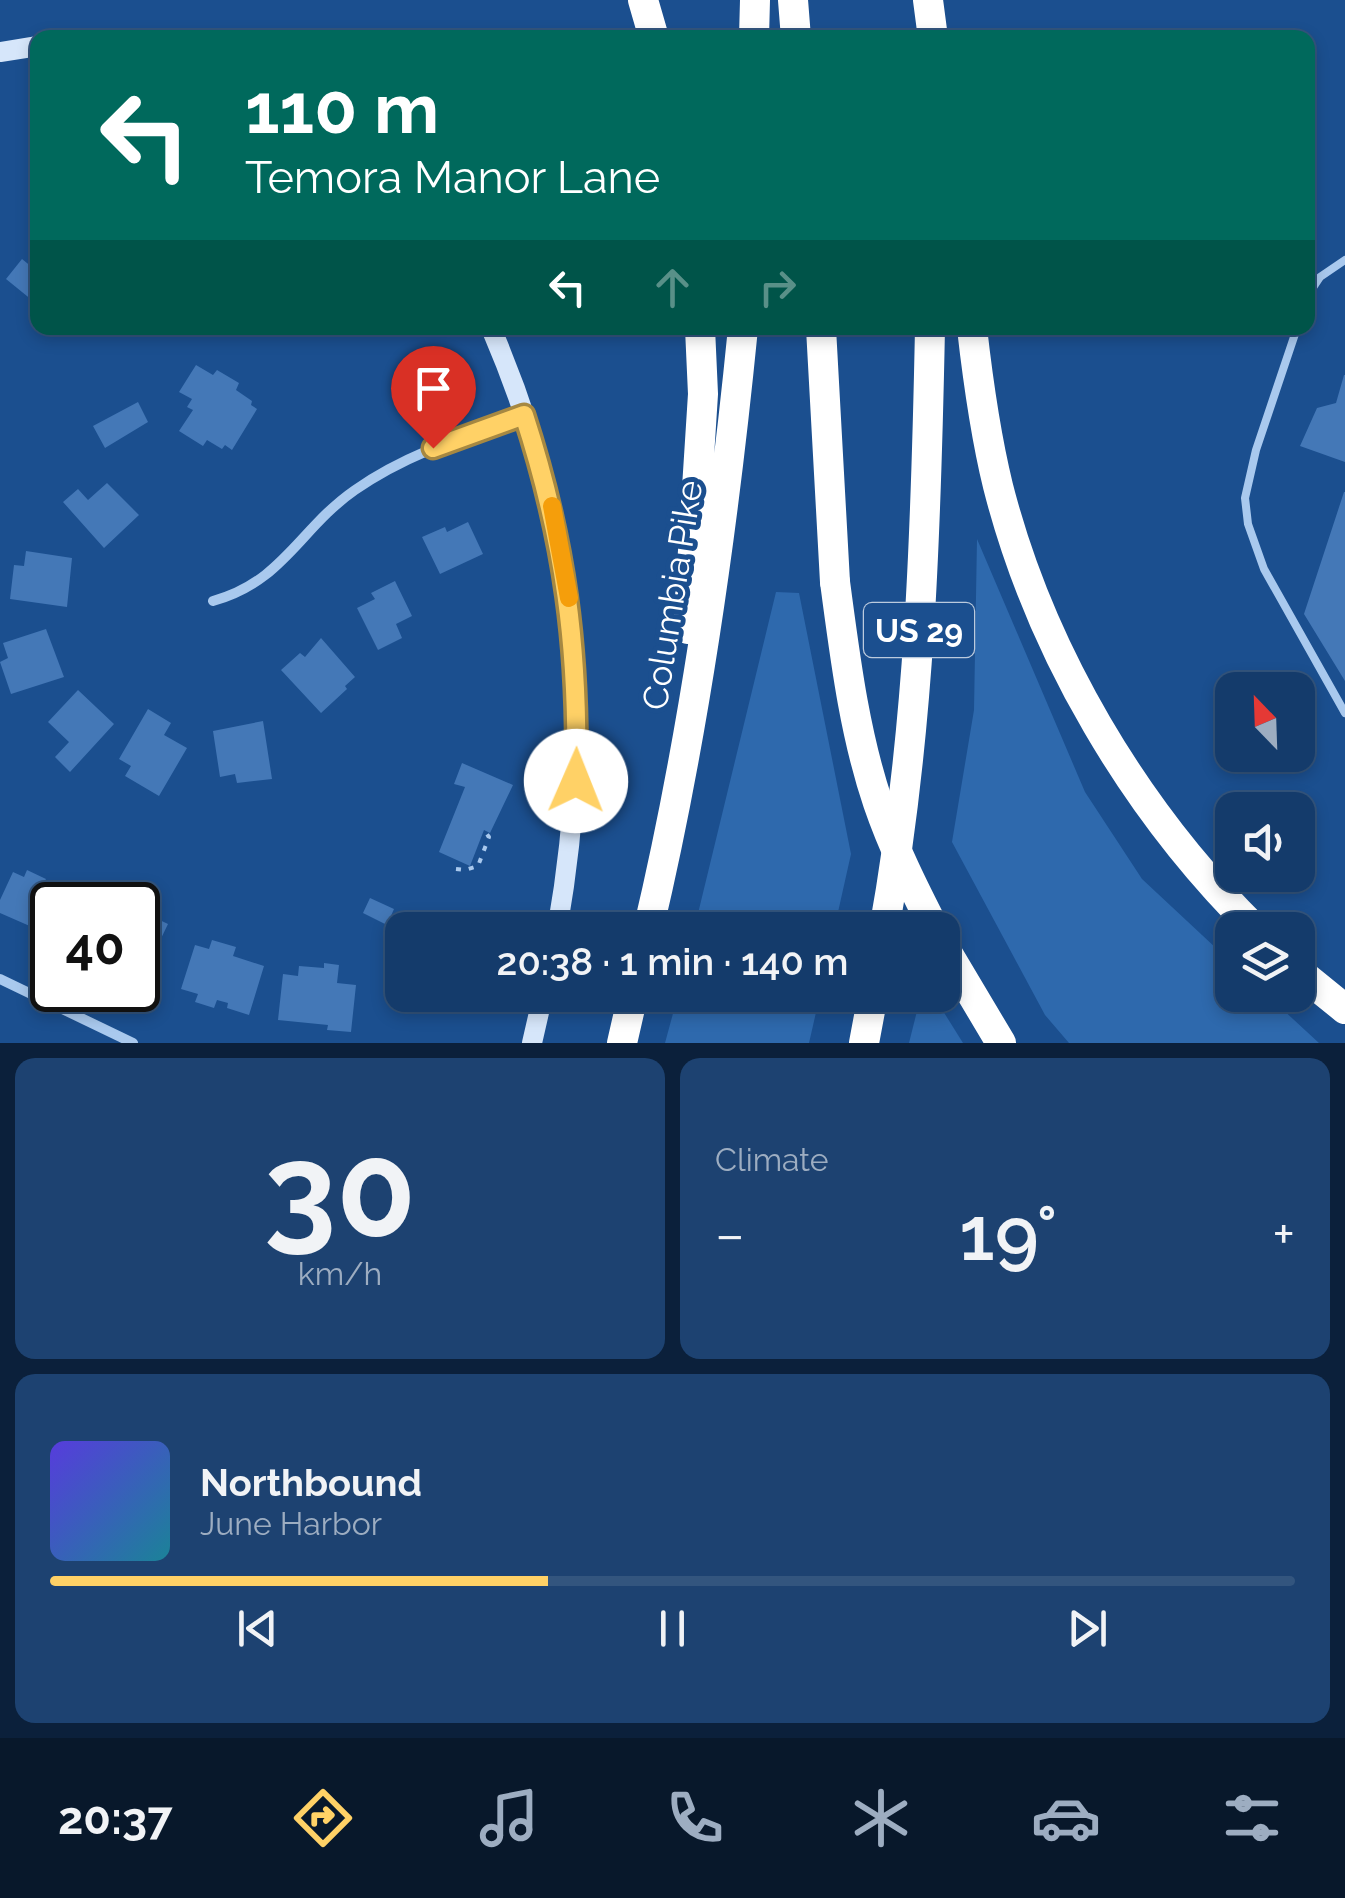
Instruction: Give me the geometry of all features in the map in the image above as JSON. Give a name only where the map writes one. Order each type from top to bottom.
[{"type":"highway","points":[[643,0],[652,30]]},
{"type":"highway","points":[[754,30],[755,0]]},
{"type":"highway","points":[[793,0],[795,30]]},
{"type":"highway","points":[[925,30],[926,0]]},
{"type":"highway","points":[[926,0],[932,30]]},
{"type":"highway","points":[[666,856],[694,538],[703,394],[700,335]]},
{"type":"highway","name":"Columbia Pike","points":[[652,912],[666,856],[726,501],[741,335]]},
{"type":"highway","points":[[820,335],[835,582],[846,662],[864,754],[886,822],[928,912]]},
{"type":"highway","name":"US 29","points":[[886,912],[914,692],[926,516],[930,335]]},
{"type":"highway","points":[[973,335],[981,404],[999,488],[1056,645],[1144,796],[1188,857],[1239,912]]},
{"type":"highway","points":[[960,975],[1002,1043]]},
{"type":"highway","points":[[1315,984],[1345,1009]]},
{"type":"highway","points":[[622,1043],[629,1012]]},
{"type":"highway","points":[[864,1043],[870,1012]]},
{"type":"street","points":[[0,52],[30,47]]},
{"type":"street","points":[[493,335],[524,415],[556,522],[574,648],[578,713],[576,781],[560,912]]},
{"type":"street","points":[[212,601],[256,584],[278,567],[318,520],[392,466],[524,415]]},
{"type":"street","points":[[0,980],[133,1043]]},
{"type":"street","points":[[532,1043],[539,1012]]},
{"type":"lane","points":[[1315,285],[1345,260]]},
{"type":"lane","points":[[1295,335],[1244,498],[1248,524],[1264,569],[1345,713]]},
{"type":"path","points":[[456,869],[471,870],[478,866],[488,837],[484,830]]},
{"type":"shaded area","points":[[977,539],[1085,792],[1142,879],[1215,947],[1215,1012],[1285,1012],[1319,1043],[1069,1043],[1045,1015],[952,842],[974,710]]},
{"type":"shaded area","points":[[776,592],[799,593],[851,854],[838,912],[698,912]]},
{"type":"shaded area","points":[[673,1012],[816,1012],[809,1043],[665,1043]]},
{"type":"shaded area","points":[[917,1012],[944,1012],[963,1043],[909,1043]]},
{"type":"building","points":[[22,259],[30,266],[30,298],[6,279]]},
{"type":"building","points":[[196,365],[213,375],[217,370],[239,383],[236,390],[257,409],[232,450],[207,440],[203,446],[179,431],[193,410],[187,407],[192,399],[179,392]]},
{"type":"building","points":[[1344,375],[1345,462],[1300,446],[1317,408],[1336,403]]},
{"type":"building","points":[[138,402],[148,422],[105,448],[93,426]]},
{"type":"building","points":[[107,483],[139,515],[104,548],[63,502],[78,489],[88,500]]},
{"type":"building","points":[[1345,492],[1345,681],[1304,614]]},
{"type":"building","points":[[468,522],[483,554],[440,574],[422,537]]},
{"type":"building","points":[[26,551],[72,558],[67,607],[10,599],[14,565],[24,566]]},
{"type":"building","points":[[395,581],[412,616],[396,624],[402,638],[378,650],[357,608],[375,599],[371,593]]},
{"type":"building","points":[[46,629],[64,677],[11,694],[0,662],[8,658],[3,643]]},
{"type":"building","points":[[321,638],[355,677],[321,713],[281,670],[300,653],[305,657]]},
{"type":"building","points":[[78,690],[114,724],[70,772],[55,757],[69,742],[48,722]]},
{"type":"building","points":[[148,709],[171,723],[164,735],[187,748],[159,796],[125,776],[131,766],[119,759]]},
{"type":"building","points":[[263,721],[272,779],[237,783],[235,774],[220,777],[213,731]]},
{"type":"building","points":[[462,763],[513,785],[490,833],[484,830],[470,866],[439,852],[465,787],[454,784]]},
{"type":"building","points":[[27,870],[46,879],[30,882],[30,926],[0,913],[0,900],[13,872],[24,877]]},
{"type":"building","points":[[370,898],[394,909],[385,912],[385,924],[363,913]]},
{"type":"building","points":[[160,920],[168,924],[160,941]]},
{"type":"building","points":[[212,940],[236,947],[233,956],[264,966],[249,1015],[217,1000],[214,1008],[195,1002],[198,994],[181,989],[195,945],[209,949]]},
{"type":"building","points":[[324,963],[339,965],[337,983],[356,985],[351,1032],[327,1030],[328,1025],[278,1020],[283,974],[298,976],[299,966],[324,968]]},
{"type":"slow traffic","points":[[552,506],[569,598]]},
{"type":"route","points":[[433,448],[524,415],[556,522],[567,585],[578,713],[576,781]]}]
